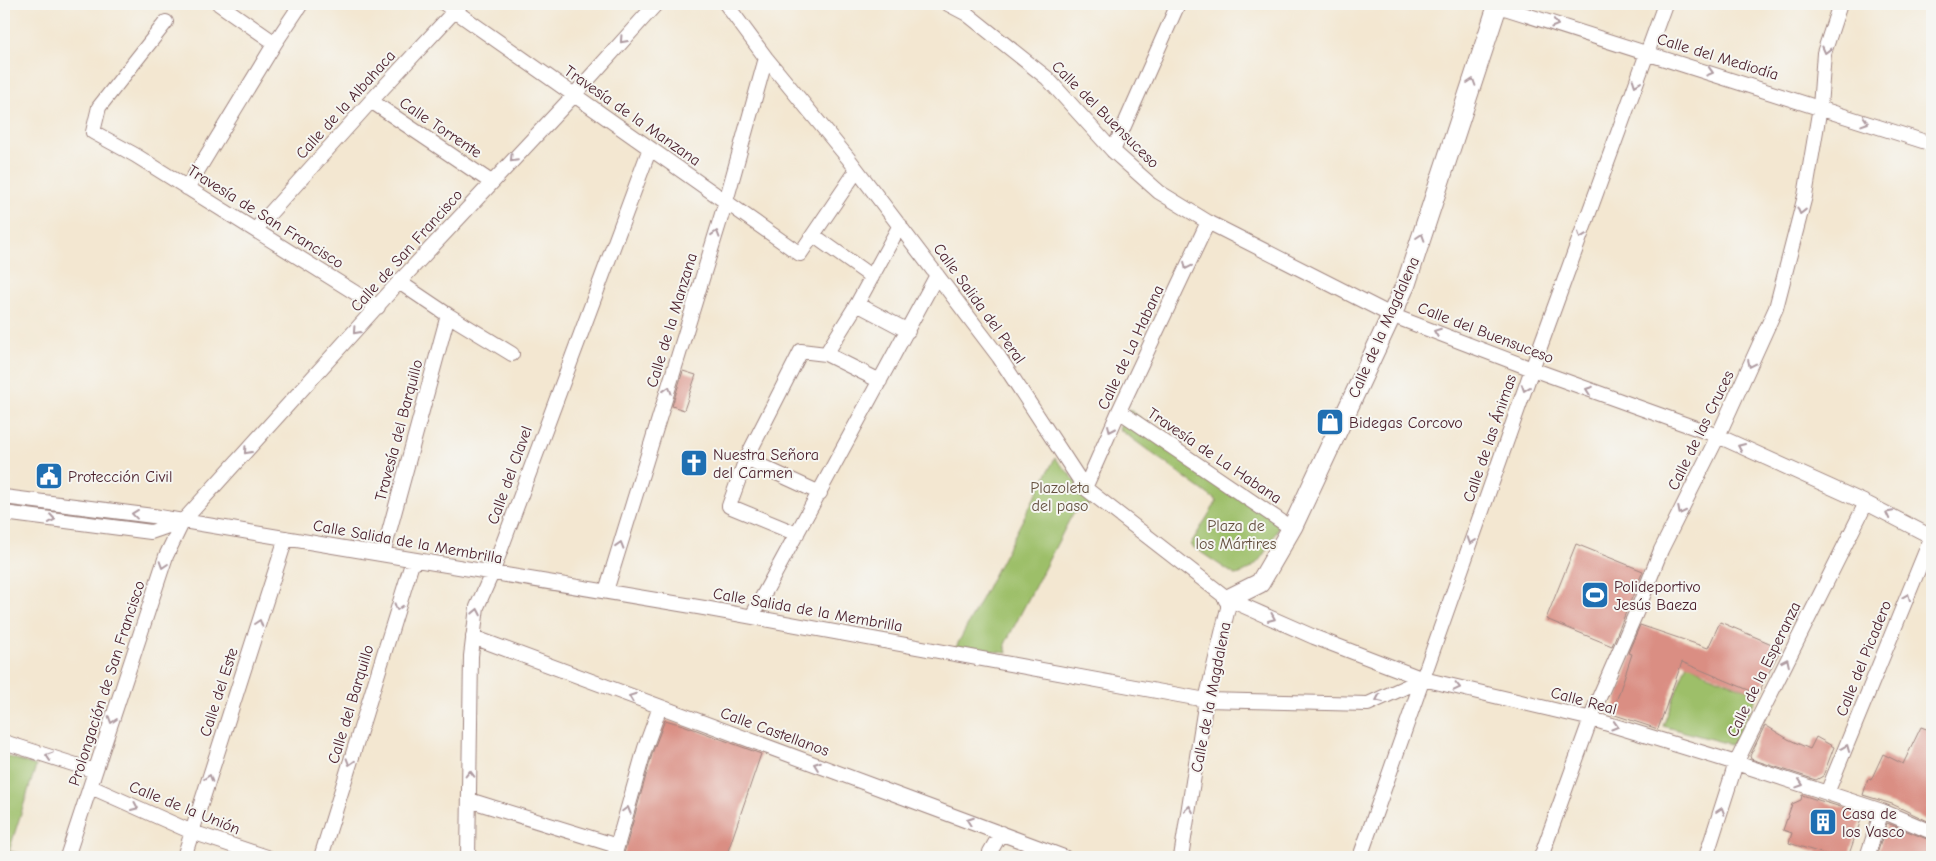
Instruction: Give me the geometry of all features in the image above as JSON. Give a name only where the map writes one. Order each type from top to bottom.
[{"type":"street","points":[[219,4],[275,42]]},
{"type":"street","points":[[187,188],[275,42],[301,4]]},
{"type":"street","name":"Calle de San Francisco","points":[[183,521],[399,282],[574,95],[656,4]]},
{"type":"street","name":"Calle Salida del Peral","points":[[726,4],[766,58],[900,225],[999,357],[1085,488],[1228,599]]},
{"type":"street","name":"Calle del Buensuceso","points":[[948,4],[971,9],[1047,78],[1113,151],[1159,192],[1208,222],[1391,315],[1532,369],[1718,436],[1866,502],[1932,536]]},
{"type":"street","points":[[1113,151],[1178,4]]},
{"type":"street","name":"Calle del Mediodía","points":[[1495,4],[1932,144]]},
{"type":"street","name":"Calle de la Magdalena","points":[[1181,857],[1206,700],[1228,608],[1228,599],[1260,584],[1292,528],[1406,284],[1495,4]]},
{"type":"street","name":"Calle de las Ánimas","points":[[1360,857],[1532,369],[1665,4]]},
{"type":"street","name":"Calle de las Cruces","points":[[1542,857],[1595,707],[1640,606],[1661,550],[1718,436],[1776,308],[1804,196],[1820,107],[1824,54],[1840,4]]},
{"type":"street","name":"Travesía de la Manzana","points":[[454,6],[574,95],[800,254],[813,235]]},
{"type":"street","name":"Calle de la Albahaca","points":[[256,230],[454,6]]},
{"type":"street","name":"Travesía de San Francisco","points":[[166,22],[99,107],[93,132],[135,155],[378,306]]},
{"type":"street","name":"Calle de la Manzana","points":[[606,591],[726,201],[766,58]]},
{"type":"street","name":"Calle Torrente","points":[[371,101],[491,182]]},
{"type":"street","name":"Calle del Clavel","points":[[468,857],[471,656],[477,607],[492,573],[650,148]]},
{"type":"street","points":[[856,170],[813,235],[872,278]]},
{"type":"street","name":"Calle de La Habana","points":[[1085,488],[1208,222]]},
{"type":"street","points":[[826,354],[872,278],[900,225]]},
{"type":"street","points":[[752,616],[937,275]]},
{"type":"street","points":[[399,282],[448,316],[512,354]]},
{"type":"street","points":[[857,304],[908,331]]},
{"type":"street","name":"Travesía del Barquillo","points":[[383,554],[448,316]]},
{"type":"street","points":[[797,534],[729,506],[746,460],[801,351],[826,354],[880,381]]},
{"type":"street","name":"Travesía de La Habana","points":[[1119,411],[1292,528]]},
{"type":"street","points":[[746,460],[820,492]]},
{"type":"street","name":"Calle Salida de la Membrilla","points":[[4,497],[183,521],[606,591],[1206,700],[1368,704],[1423,679]]},
{"type":"street","name":"Calle de la Esperanza","points":[[1706,857],[1736,763],[1866,502]]},
{"type":"street","name":"Calle Salida de la Membrilla","points":[[4,513],[151,532],[183,521]]},
{"type":"street","name":"Prolongación de San Francisco","points":[[67,857],[166,556],[183,521]]},
{"type":"street","name":"Calle del Picadero","points":[[1827,793],[1932,536]]},
{"type":"street","name":"Calle del Este","points":[[184,857],[286,538]]},
{"type":"street","name":"Calle del Barquillo","points":[[321,857],[413,560]]},
{"type":"street","name":"Calle Real","points":[[1228,599],[1314,637],[1423,679],[1592,718],[1882,811],[1932,832]]},
{"type":"street","name":"Calle Castellanos","points":[[473,637],[1064,857]]},
{"type":"street","points":[[469,800],[616,852],[645,748],[660,707]]},
{"type":"street","points":[[4,742],[95,771]]},
{"type":"street","name":"Calle de la Unión","points":[[91,787],[192,832],[268,857]]},
{"type":"street","points":[[1867,857],[1882,811]]},
{"type":"street","points":[[989,857],[1001,833]]},
{"type":"green space","name":"Plaza de los Mártires","points":[[1129,409],[1280,524],[1263,556],[1251,568],[1235,575],[1190,545],[1217,501],[1119,429]]},
{"type":"green space","name":"Plazoleta del paso","points":[[1055,458],[1094,501],[1072,515],[1005,644],[1007,653],[956,647]]},
{"type":"green space","points":[[1687,663],[1707,674],[1758,694],[1733,745],[1663,726]]},
{"type":"green space","points":[[4,755],[36,766],[9,851],[25,855],[24,857],[4,857]]},
{"type":"building","points":[[683,371],[696,375],[684,410],[672,406]]},
{"type":"building","name":"Polideportivo Jesús Baeza","points":[[1576,544],[1643,571],[1612,646],[1546,619]]},
{"type":"building","points":[[1720,622],[1781,648],[1758,694],[1682,662],[1658,729],[1612,714],[1632,654],[1628,653],[1640,625],[1708,648]]},
{"type":"building","points":[[665,720],[761,754],[726,857],[623,857],[653,751]]},
{"type":"building","points":[[1765,725],[1788,739],[1810,749],[1816,737],[1834,747],[1823,776],[1816,780],[1751,759],[1750,756]]},
{"type":"building","points":[[1921,727],[1932,731],[1932,823],[1892,804],[1863,795],[1868,779],[1871,780],[1883,754],[1903,764]]},
{"type":"building","name":"Casa de los Vasco","points":[[1802,795],[1863,814],[1848,857],[1834,857],[1789,843],[1792,833],[1783,830],[1792,804],[1801,800]]},
{"type":"building","points":[[1887,823],[1932,841],[1932,857],[1876,857]]},
{"type":"place","name":"Bidegas Corcovo","points":[[1330,422]]},
{"type":"place","name":"Nuestra Señora del Carmen","points":[[694,463]]},
{"type":"place","name":"Protección Civil","points":[[49,476]]},
{"type":"place","name":"Polideportivo Jesús Baeza","points":[[1595,595]]},
{"type":"place","name":"Casa de los Vasco","points":[[1823,822]]}]
